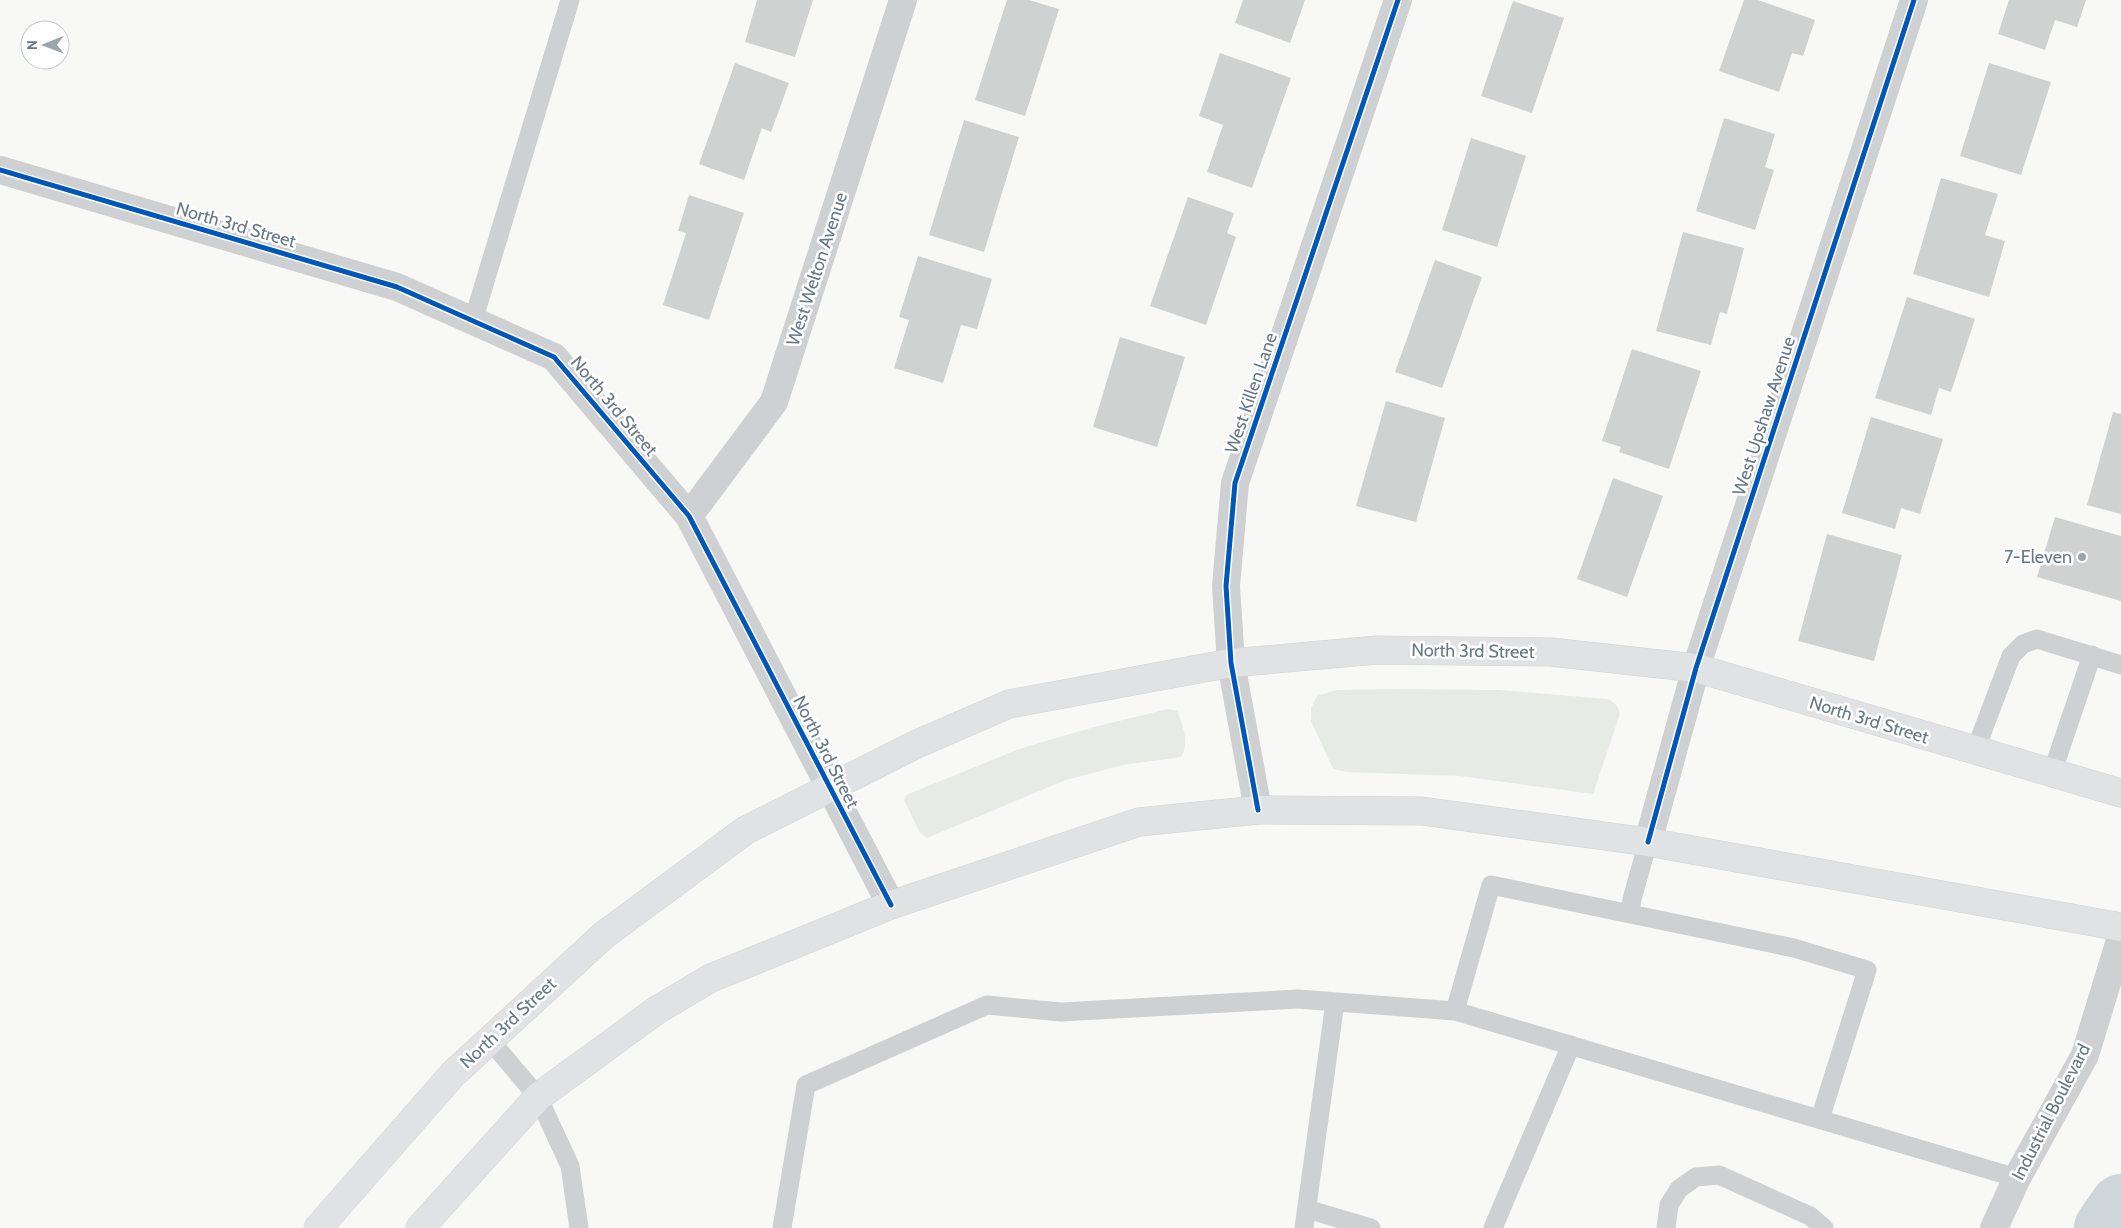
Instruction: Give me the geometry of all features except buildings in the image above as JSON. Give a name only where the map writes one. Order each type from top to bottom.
[{"type":"main road","name":"North 3rd Street","points":[[318,1228],[453,1074],[604,935],[746,830],[917,744],[1009,704],[1230,663],[1377,650],[1551,652],[1696,668],[2121,793]]},
{"type":"main road","points":[[420,1228],[538,1097],[657,1010],[710,978],[891,905],[1139,822],[1258,810],[1422,811],[1648,842],[2121,928]]},
{"type":"street","name":"West Welton Avenue","points":[[689,516],[774,402],[903,0]]},
{"type":"street","name":"West Killen Lane","points":[[1258,810],[1230,663],[1226,586],[1235,482],[1398,0]]},
{"type":"street","name":"West Upshaw Avenue","points":[[1648,842],[1696,668],[1914,0]]},
{"type":"street","name":"North 3rd Street","points":[[0,170],[397,287],[554,357],[689,516],[829,789],[891,905]]},
{"type":"street","name":"Industrial Boulevard","points":[[1994,1228],[2017,1178],[2085,1054],[2121,937]]},
{"type":"lane","points":[[473,321],[570,0]]},
{"type":"lane","points":[[1975,751],[2011,656],[2023,644],[2037,639],[2120,661]]},
{"type":"lane","points":[[2052,773],[2092,655]]},
{"type":"lane","points":[[1630,914],[1632,899],[1648,842]]},
{"type":"lane","points":[[1455,1011],[1491,885],[1794,948],[1867,970],[1820,1119]]},
{"type":"lane","points":[[782,1228],[806,1085],[987,1005],[1061,1012],[1298,999],[1455,1011],[2017,1178]]},
{"type":"lane","points":[[1304,1228],[1335,1002]]},
{"type":"lane","points":[[489,1039],[538,1097],[570,1166],[579,1228]]},
{"type":"lane","points":[[1493,1228],[1571,1045]]},
{"type":"lane","points":[[1666,1228],[1669,1206],[1679,1188],[1696,1177],[1719,1175],[1810,1216],[1824,1228]]},
{"type":"lane","points":[[1307,1209],[1371,1228]]},
{"type":"shaded area","points":[[1337,690],[1499,690],[1607,699],[1617,706],[1619,717],[1593,794],[1460,776],[1346,772],[1333,769],[1311,721],[1311,708],[1317,696]]},
{"type":"shaded area","points":[[1168,709],[1177,711],[1183,728],[1185,746],[1181,757],[1123,765],[1066,780],[927,838],[920,833],[904,800],[906,795],[1022,748],[1094,727]]},
{"type":"waterway","points":[[2105,1228],[2121,1205]]},
{"type":"cycle path","points":[[1258,810],[1231,663],[1226,586],[1235,483],[1398,0]]},
{"type":"cycle path","points":[[1648,842],[1696,668],[1914,0]]},
{"type":"cycle path","points":[[0,170],[397,287],[554,357],[689,516],[891,905]]},
{"type":"place","name":"7-Eleven","points":[[2082,557]]}]
